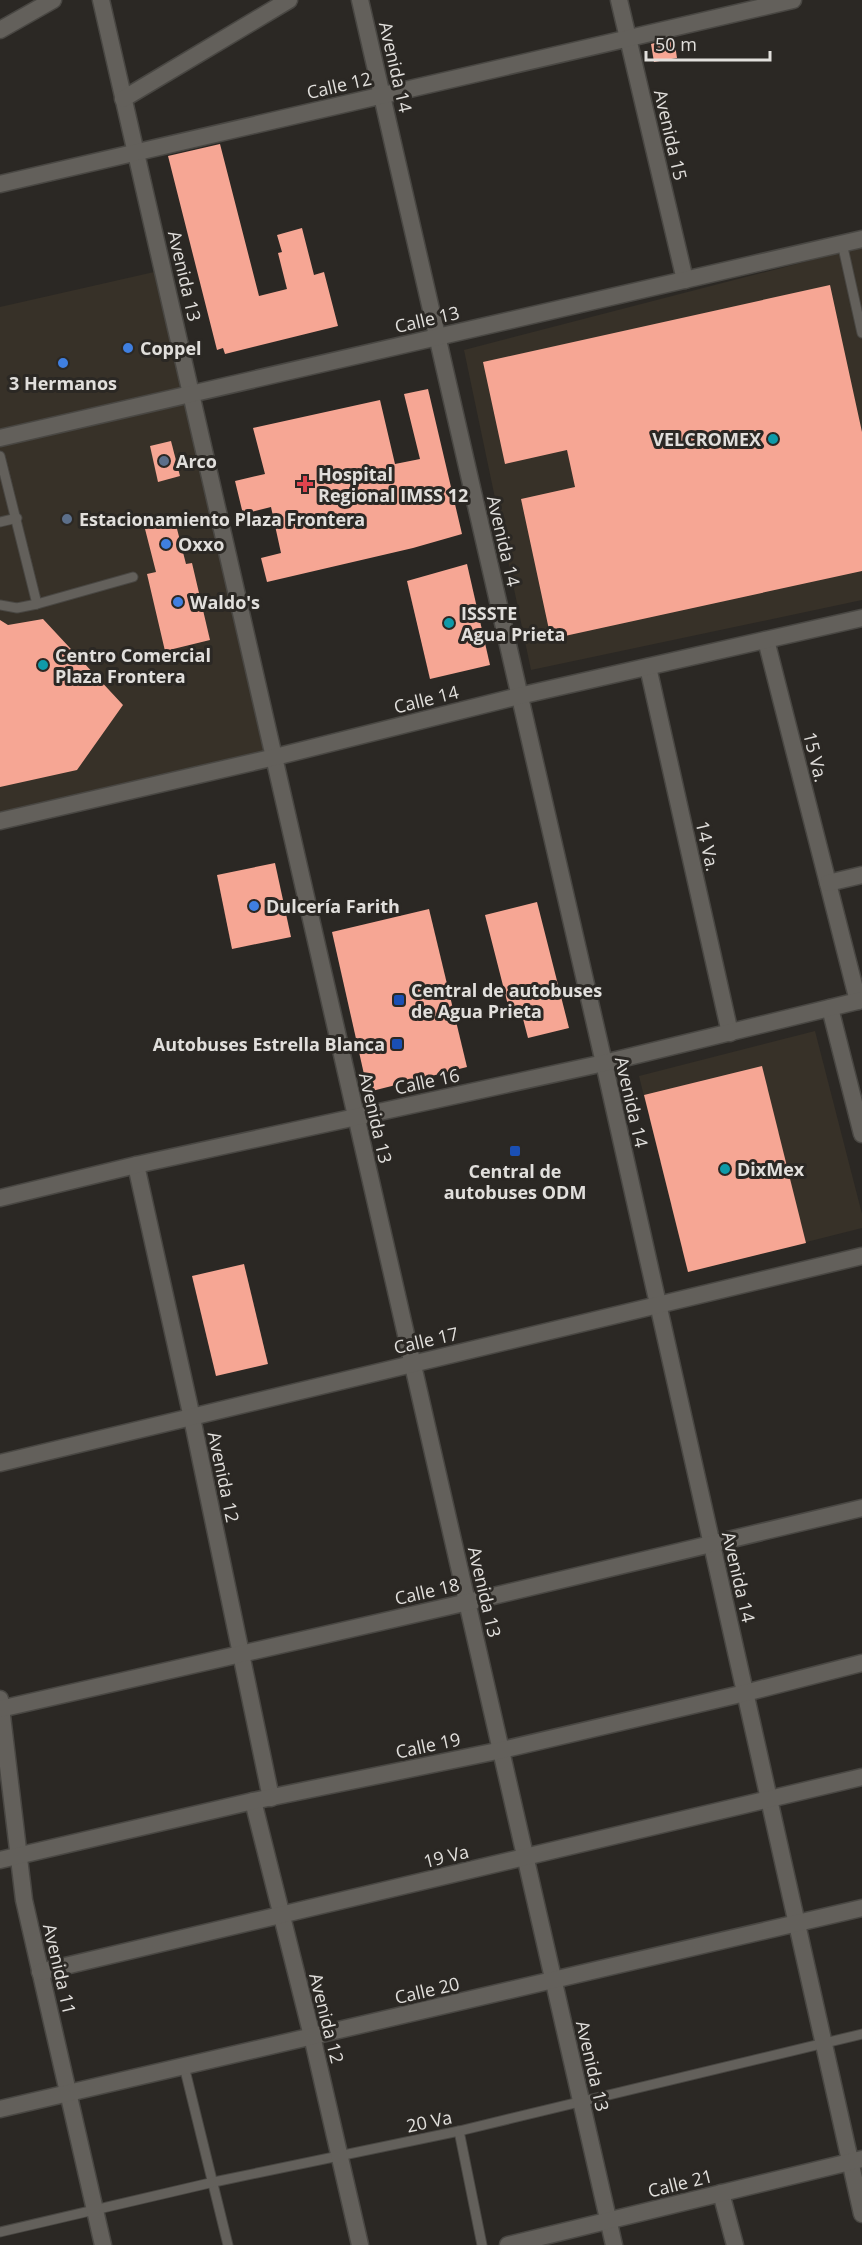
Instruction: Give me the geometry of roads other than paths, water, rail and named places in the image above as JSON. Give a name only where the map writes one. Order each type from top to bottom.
[{"type":"street","points":[[0,30],[53,0]]},
{"type":"street","name":"Avenida 13","points":[[101,0],[614,2245]]},
{"type":"street","points":[[123,99],[289,0]]},
{"type":"street","name":"Avenida 14","points":[[360,0],[604,1063],[823,2044],[856,2161],[862,2214]]},
{"type":"street","name":"Avenida 15","points":[[620,0],[685,280]]},
{"type":"street","name":"Calle 12","points":[[0,184],[793,0]]},
{"type":"street","name":"Calle 13","points":[[0,438],[862,239]]},
{"type":"street","name":"Calle 14","points":[[0,821],[275,757],[519,696],[862,618]]},
{"type":"street","name":"15 Va.","points":[[766,640],[860,1000]]},
{"type":"street","name":"14 Va.","points":[[648,667],[730,1033]]},
{"type":"street","points":[[828,883],[862,875]]},
{"type":"street","name":"Calle 16","points":[[0,1198],[136,1165],[604,1063],[860,1000]]},
{"type":"street","points":[[830,1008],[862,1134]]},
{"type":"street","name":"Avenida 12","points":[[136,1165],[192,1418],[271,1798]]},
{"type":"street","name":"Calle 17","points":[[0,1463],[862,1256]]},
{"type":"street","name":"Calle 18","points":[[1,1705],[241,1654],[862,1508]]},
{"type":"street","name":"Calle 19","points":[[0,1860],[253,1801],[502,1750],[861,1666]]},
{"type":"street","name":"Avenida 11","points":[[1,1705],[24,1900],[103,2245]]},
{"type":"street","name":"19 Va","points":[[40,1972],[862,1777]]},
{"type":"street","name":"Avenida 12","points":[[253,1801],[312,2036],[360,2245]]},
{"type":"street","name":"Calle 20","points":[[0,2109],[862,1908]]},
{"type":"street","name":"Calle 21","points":[[508,2245],[856,2161]]},
{"type":"street","points":[[721,2193],[735,2245]]},
{"type":"lane","points":[[842,243],[862,333]]},
{"type":"lane","points":[[0,456],[3,483],[16,518],[37,604]]},
{"type":"lane","points":[[0,522],[16,518]]},
{"type":"lane","points":[[0,605],[17,608],[37,604],[132,577]]},
{"type":"lane","name":"20 Va","points":[[0,2232],[214,2182],[459,2132],[862,2034]]},
{"type":"lane","points":[[184,2066],[228,2245]]},
{"type":"lane","points":[[459,2132],[482,2245]]},
{"type":"place","name":"Coppel","points":[[128,348]]},
{"type":"place","name":"3 Hermanos","points":[[63,363]]},
{"type":"place","name":"VELCROMEX","points":[[773,439]]},
{"type":"place","name":"Arco","points":[[164,461]]},
{"type":"place","name":"Hospital Regional IMSS 12","points":[[305,484]]},
{"type":"place","name":"Estacionamiento Plaza Frontera","points":[[67,519]]},
{"type":"place","name":"Oxxo","points":[[166,544]]},
{"type":"place","name":"Waldo's","points":[[178,602]]},
{"type":"place","name":"ISSSTE Agua Prieta","points":[[449,623]]},
{"type":"place","name":"Centro Comercial Plaza Frontera","points":[[43,665]]},
{"type":"place","name":"Dulcería Farith","points":[[254,906]]},
{"type":"place","name":"Central de autobuses de Agua Prieta","points":[[399,1000]]},
{"type":"place","name":"Autobuses Estrella Blanca","points":[[397,1044]]},
{"type":"place","name":"Central de autobuses ODM","points":[[515,1151]]},
{"type":"place","name":"DixMex","points":[[725,1169]]}]
